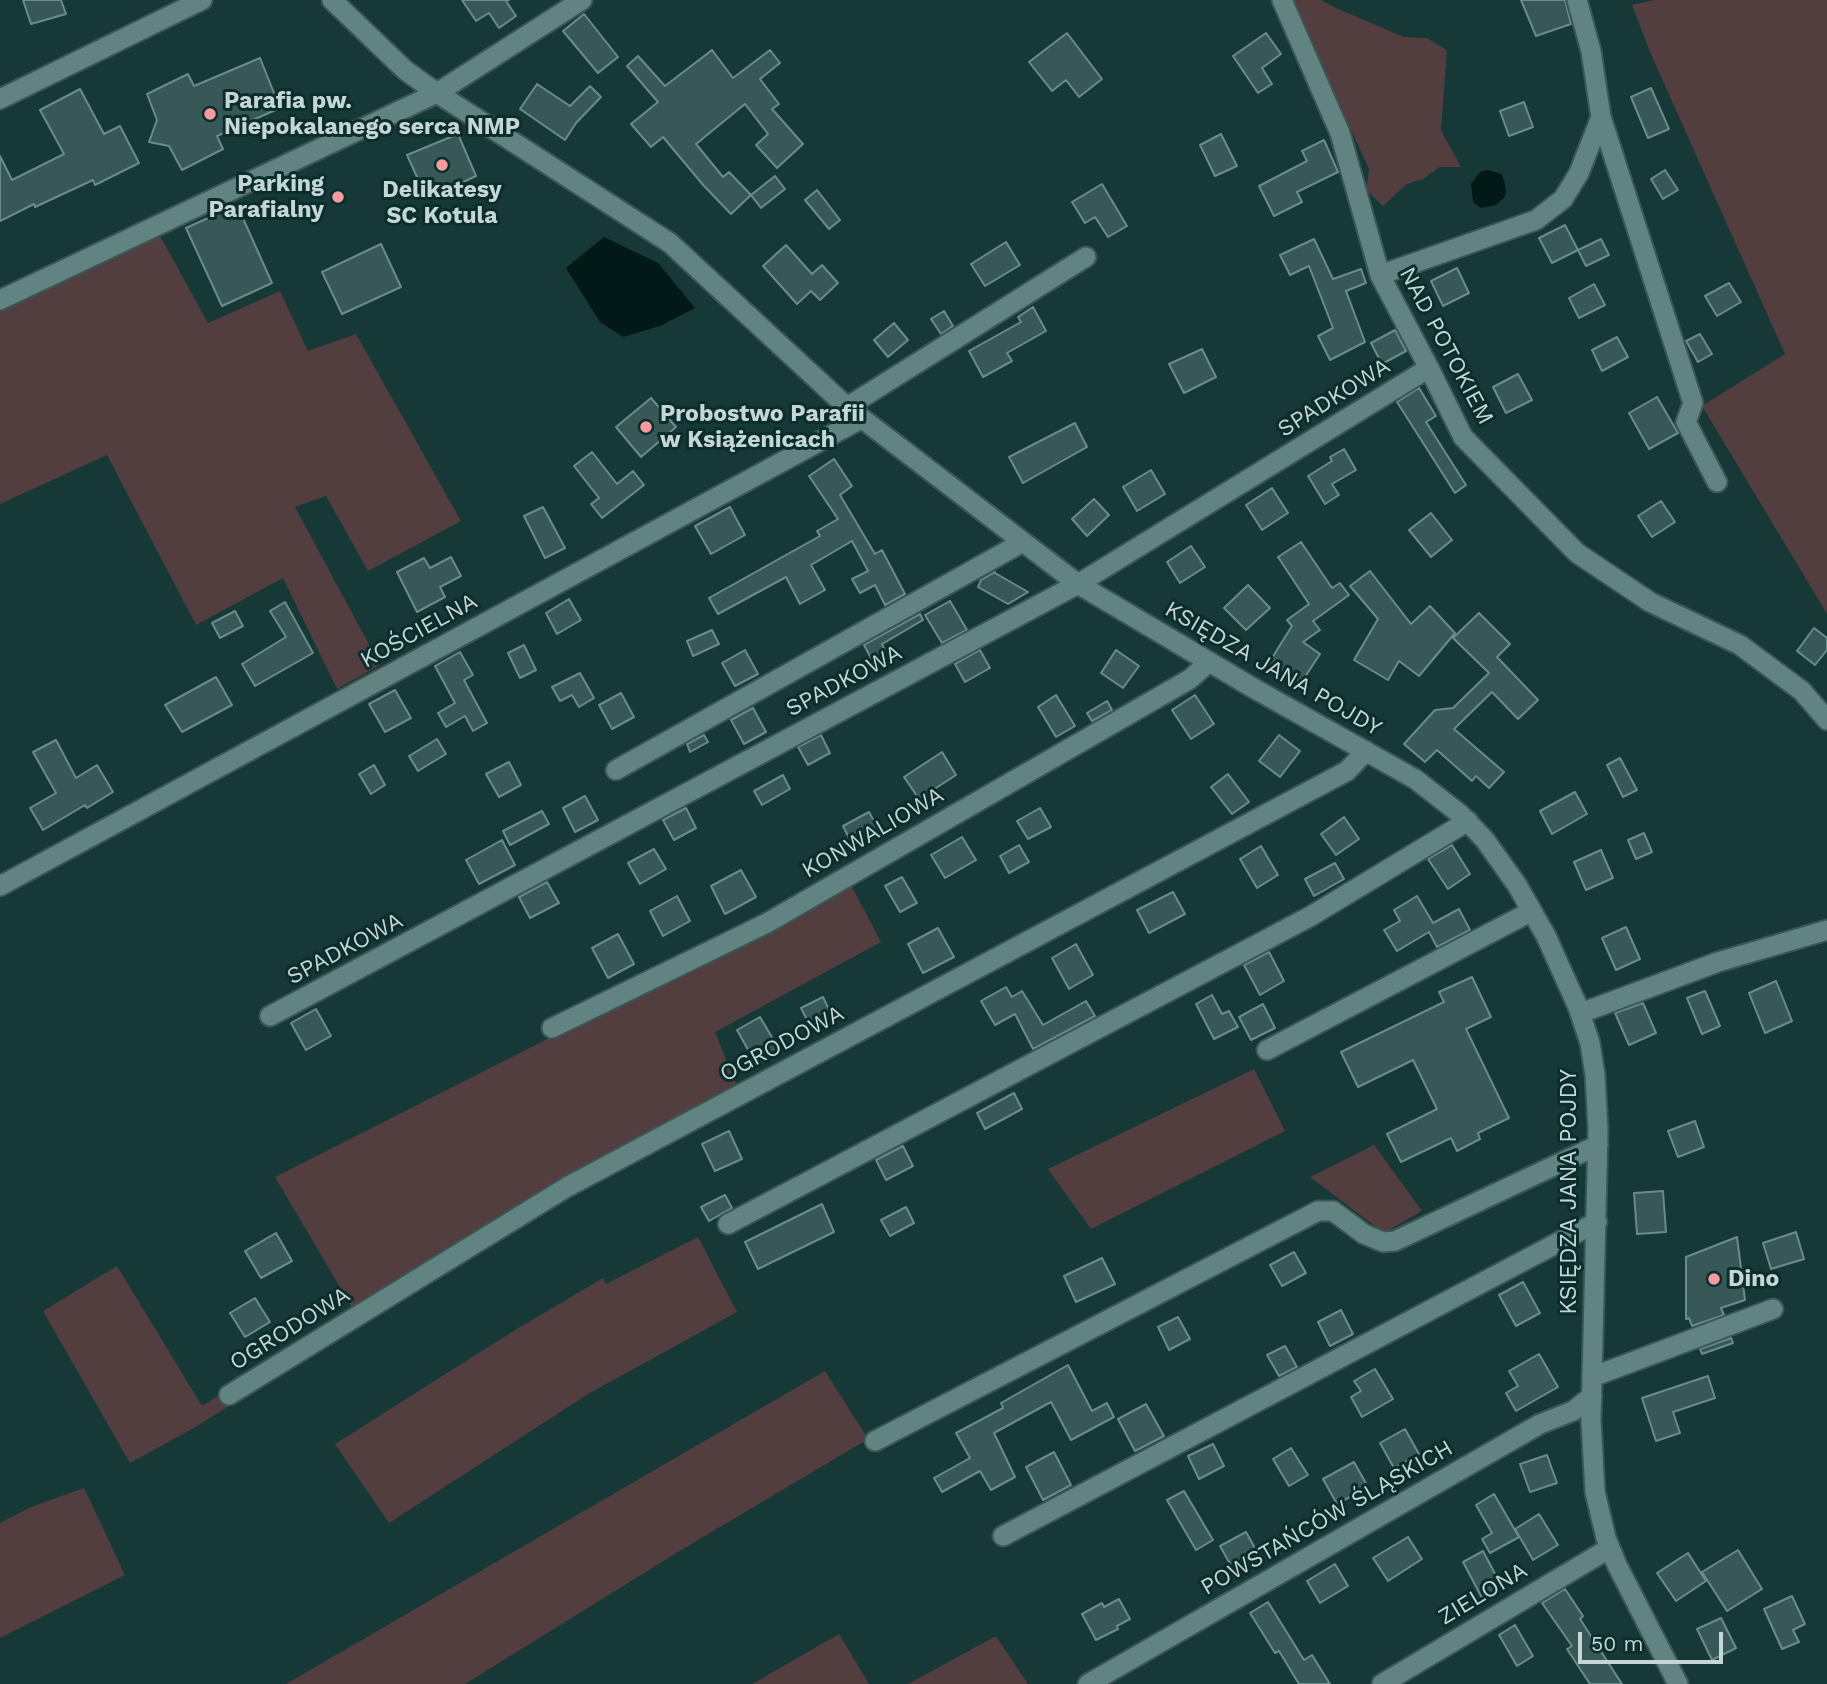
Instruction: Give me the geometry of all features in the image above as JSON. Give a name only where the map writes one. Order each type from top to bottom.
[{"type":"street","points":[[0,99],[202,0]]},
{"type":"street","name":"KSIĘDZA JANA POJDY","points":[[332,0],[405,70],[670,243],[854,413],[1078,584],[1431,790],[1468,821],[1502,863],[1556,956],[1581,1013],[1590,1043],[1595,1075],[1598,1145],[1591,1444],[1595,1492],[1601,1523],[1610,1548],[1631,1596],[1678,1684]]},
{"type":"street","points":[[0,300],[437,93],[582,0]]},
{"type":"street","name":"NAD POTOKIEM","points":[[1282,0],[1340,134],[1380,275],[1462,437],[1577,553],[1650,602],[1740,645],[1802,691],[1827,720]]},
{"type":"street","points":[[1577,0],[1591,51],[1601,117],[1693,403],[1686,422],[1717,482]]},
{"type":"street","points":[[1380,275],[1536,220],[1563,199],[1579,173],[1601,117]]},
{"type":"street","name":"KOŚCIELNA","points":[[0,886],[854,413],[1086,257]]},
{"type":"street","name":"SPADKOWA","points":[[270,1016],[1078,584],[1429,368]]},
{"type":"street","points":[[616,770],[1023,542]]},
{"type":"street","name":"KONWALIOWA","points":[[552,1028],[767,923],[1189,679],[1209,662]]},
{"type":"street","name":"OGRODOWA","points":[[229,1395],[567,1187],[1347,771],[1366,751]]},
{"type":"street","points":[[728,1224],[1311,916],[1468,821]]},
{"type":"street","points":[[1267,1050],[1532,911]]},
{"type":"street","points":[[1581,1013],[1718,962],[1827,930]]},
{"type":"street","points":[[875,1441],[1318,1211],[1333,1211],[1364,1234],[1383,1242],[1395,1241],[1598,1145]]},
{"type":"street","points":[[1003,1535],[1597,1222]]},
{"type":"street","name":"POWSTAŃCÓW ŚLĄSKICH","points":[[1088,1684],[1540,1424],[1573,1410],[1592,1387],[1773,1309]]},
{"type":"street","name":"ZIELONA","points":[[1382,1684],[1610,1548]]},
{"type":"shaded area","points":[[1292,0],[1321,0],[1404,37],[1427,38],[1447,50],[1441,130],[1461,167],[1440,167],[1423,179],[1407,184],[1383,206],[1366,190],[1369,169]]},
{"type":"shaded area","points":[[1655,0],[1827,0],[1827,614],[1702,406],[1785,354],[1650,52],[1632,5]]},
{"type":"shaded area","points":[[159,234],[208,323],[280,291],[308,351],[356,334],[461,521],[368,571],[326,496],[295,507],[380,665],[337,689],[283,578],[196,625],[107,455],[0,504],[0,309]]},
{"type":"shaded area","points":[[851,885],[881,942],[715,1032],[738,1089],[354,1311],[275,1177]]},
{"type":"shaded area","points":[[1254,1069],[1285,1131],[1091,1229],[1048,1169]]},
{"type":"shaded area","points":[[1374,1145],[1422,1211],[1384,1233],[1310,1177]]},
{"type":"shaded area","points":[[698,1237],[737,1312],[588,1394],[389,1523],[335,1444],[515,1330],[603,1278],[606,1284]]},
{"type":"shaded area","points":[[117,1266],[202,1406],[221,1394],[229,1406],[130,1463],[43,1311]]},
{"type":"shaded area","points":[[825,1371],[868,1439],[678,1552],[465,1684],[286,1684]]},
{"type":"shaded area","points":[[84,1488],[125,1575],[0,1638],[0,1523],[31,1507]]},
{"type":"shaded area","points":[[839,1634],[869,1684],[752,1684]]},
{"type":"shaded area","points":[[996,1636],[1028,1684],[908,1684]]},
{"type":"water","points":[[1487,170],[1502,174],[1505,197],[1496,205],[1481,208],[1473,202],[1471,184],[1480,172]]},
{"type":"water","points":[[604,237],[658,263],[695,308],[660,326],[623,337],[600,322],[566,268]]},
{"type":"building","points":[[23,0],[61,0],[66,14],[31,24]]},
{"type":"building","points":[[462,0],[509,0],[506,1],[516,16],[499,28],[489,13],[476,21]]},
{"type":"building","points":[[1521,0],[1565,0],[1571,24],[1536,36]]},
{"type":"building","points":[[584,14],[618,57],[598,73],[563,31]]},
{"type":"building","points":[[1067,33],[1102,79],[1079,97],[1066,80],[1052,91],[1029,62]]},
{"type":"building","points":[[1266,33],[1281,54],[1262,68],[1272,84],[1258,93],[1233,56]]},
{"type":"building","points":[[712,50],[733,78],[770,50],[780,63],[760,79],[779,104],[772,109],[803,144],[777,168],[756,145],[768,134],[745,104],[696,144],[723,177],[729,172],[751,195],[731,214],[663,137],[651,147],[631,124],[658,102],[627,66],[638,56],[665,86]]},
{"type":"building","name":"Parafia pw. Niepokalanego serca NMP","points":[[260,58],[280,108],[217,136],[223,149],[182,170],[169,146],[149,142],[157,120],[147,94],[188,74],[194,86]]},
{"type":"building","points":[[537,84],[570,106],[590,86],[601,97],[576,123],[565,140],[520,109]]},
{"type":"building","points":[[1651,88],[1669,129],[1648,138],[1631,97]]},
{"type":"building","points":[[80,89],[104,134],[120,126],[139,163],[95,185],[93,180],[0,221],[0,156],[12,180],[64,154],[40,110]]},
{"type":"building","points":[[1524,102],[1533,127],[1509,136],[1500,111]]},
{"type":"building","name":"Delikatesy SC Kotula","points":[[458,134],[476,176],[427,199],[407,155]]},
{"type":"building","points":[[1221,134],[1237,166],[1215,176],[1200,145]]},
{"type":"building","points":[[1324,140],[1338,172],[1297,192],[1302,202],[1274,216],[1259,186],[1307,161],[1302,151]]},
{"type":"building","points":[[1665,170],[1678,190],[1663,199],[1651,179]]},
{"type":"building","points":[[775,176],[785,189],[761,208],[751,195]]},
{"type":"building","points":[[1102,184],[1127,226],[1108,237],[1095,217],[1085,223],[1072,202]]},
{"type":"building","points":[[817,190],[840,220],[829,229],[805,200]]},
{"type":"building","points":[[237,205],[272,283],[222,306],[186,228]]},
{"type":"building","points":[[1565,225],[1578,250],[1552,263],[1539,238]]},
{"type":"building","points":[[1314,239],[1333,279],[1361,269],[1366,283],[1346,291],[1365,342],[1330,360],[1318,336],[1333,328],[1309,266],[1290,275],[1280,255]]},
{"type":"building","points":[[1601,239],[1609,255],[1586,266],[1578,250]]},
{"type":"building","points":[[1006,242],[1020,265],[985,286],[971,264]]},
{"type":"building","points":[[381,244],[401,287],[342,314],[322,272]]},
{"type":"building","points":[[786,245],[812,274],[822,265],[838,283],[820,300],[811,291],[797,304],[763,266]]},
{"type":"building","points":[[1457,268],[1469,293],[1443,306],[1431,281]]},
{"type":"building","points":[[1729,283],[1741,302],[1717,316],[1705,296]]},
{"type":"building","points":[[1594,284],[1605,305],[1579,318],[1569,298]]},
{"type":"building","points":[[1033,307],[1046,331],[1007,353],[1012,361],[983,377],[969,351],[1021,322],[1018,317]]},
{"type":"building","points":[[944,311],[953,326],[941,334],[931,319]]},
{"type":"building","points":[[894,323],[908,340],[888,357],[874,340]]},
{"type":"building","points":[[1395,330],[1406,351],[1382,364],[1371,343]]},
{"type":"building","points":[[1700,334],[1712,354],[1698,362],[1686,341]]},
{"type":"building","points":[[1617,337],[1628,357],[1602,371],[1592,350]]},
{"type":"building","points":[[1202,349],[1216,377],[1184,393],[1169,364]]},
{"type":"building","points":[[1518,374],[1532,400],[1506,413],[1493,387]]},
{"type":"building","points":[[1419,388],[1436,416],[1426,422],[1466,485],[1455,493],[1397,402]]},
{"type":"building","points":[[1657,397],[1678,433],[1649,449],[1629,413]]},
{"type":"building","name":"Probostwo Parafii w Książenicach","points":[[651,398],[676,427],[641,457],[616,427]]},
{"type":"building","points":[[1075,423],[1087,447],[1023,483],[1009,457]]},
{"type":"building","points":[[1344,449],[1356,470],[1332,484],[1339,495],[1325,504],[1308,476],[1332,461],[1330,457]]},
{"type":"building","points":[[592,452],[617,484],[633,471],[644,485],[602,518],[591,504],[599,498],[574,466]]},
{"type":"building","points":[[834,459],[852,486],[840,495],[875,554],[882,550],[905,594],[885,605],[875,585],[860,593],[852,579],[868,571],[852,541],[811,565],[825,590],[800,604],[786,577],[718,614],[709,598],[820,536],[817,531],[838,519],[809,476]]},
{"type":"building","points":[[1151,470],[1165,494],[1137,511],[1123,487]]},
{"type":"building","points":[[1272,488],[1288,513],[1262,530],[1246,505]]},
{"type":"building","points":[[1094,499],[1109,515],[1087,536],[1072,519]]},
{"type":"building","points":[[1661,501],[1675,522],[1652,537],[1638,516]]},
{"type":"building","points":[[543,507],[565,548],[545,558],[524,516]]},
{"type":"building","points":[[730,507],[745,535],[711,554],[695,526]]},
{"type":"building","points":[[1431,513],[1452,540],[1431,557],[1409,530]]},
{"type":"building","points":[[1301,542],[1332,588],[1340,583],[1349,595],[1313,621],[1320,630],[1303,642],[1320,654],[1301,683],[1272,664],[1265,669],[1292,626],[1287,620],[1309,604],[1278,557]]},
{"type":"building","points":[[1191,546],[1205,567],[1180,583],[1167,562]]},
{"type":"building","points":[[451,557],[461,576],[440,587],[445,597],[417,612],[397,572],[424,558],[430,568]]},
{"type":"building","points":[[1370,571],[1411,624],[1430,606],[1455,633],[1419,676],[1399,661],[1388,680],[1354,660],[1378,619],[1350,586]]},
{"type":"building","points":[[995,572],[1028,592],[1008,604],[978,587],[981,580]]},
{"type":"building","points":[[1248,585],[1270,608],[1246,630],[1224,608]]},
{"type":"building","points":[[569,599],[581,620],[557,634],[546,613]]},
{"type":"building","points":[[950,601],[967,630],[942,643],[925,615]]},
{"type":"building","points":[[285,602],[313,653],[255,686],[242,664],[286,637],[270,611]]},
{"type":"building","points":[[235,611],[243,626],[220,638],[212,623]]},
{"type":"building","points":[[1479,613],[1510,644],[1497,657],[1538,700],[1518,719],[1492,692],[1454,729],[1504,772],[1489,788],[1476,776],[1472,781],[1437,750],[1425,762],[1404,744],[1435,710],[1453,708],[1489,673],[1453,638]]},
{"type":"building","points":[[920,614],[923,620],[882,644],[886,653],[872,660],[864,645]]},
{"type":"building","points":[[1814,628],[1827,638],[1827,650],[1815,665],[1797,651]]},
{"type":"building","points":[[712,630],[719,644],[693,656],[687,641]]},
{"type":"building","points":[[524,645],[536,670],[520,678],[508,653]]},
{"type":"building","points":[[745,650],[758,674],[735,686],[722,663]]},
{"type":"building","points":[[980,650],[990,668],[965,682],[955,664]]},
{"type":"building","points":[[1116,650],[1139,666],[1123,688],[1101,673]]},
{"type":"building","points":[[460,652],[473,675],[464,680],[487,723],[473,731],[465,716],[446,727],[438,713],[455,703],[435,666]]},
{"type":"building","points":[[580,673],[594,698],[579,707],[572,695],[560,701],[552,687]]},
{"type":"building","points":[[216,677],[232,705],[182,732],[165,705]]},
{"type":"building","points":[[395,690],[411,718],[385,732],[369,704]]},
{"type":"building","points":[[621,693],[634,717],[612,729],[599,705]]},
{"type":"building","points":[[1056,695],[1075,726],[1056,737],[1038,707]]},
{"type":"building","points":[[1195,695],[1214,724],[1191,739],[1172,710]]},
{"type":"building","points":[[1107,701],[1112,710],[1092,721],[1087,713]]},
{"type":"building","points":[[753,708],[766,732],[744,744],[731,720]]},
{"type":"building","points":[[704,735],[708,742],[690,752],[687,744]]},
{"type":"building","points":[[821,735],[830,753],[808,765],[798,747]]},
{"type":"building","points":[[1279,735],[1300,751],[1280,777],[1259,761]]},
{"type":"building","points":[[437,739],[446,754],[418,771],[409,756]]},
{"type":"building","points":[[56,740],[76,778],[97,765],[113,792],[43,830],[30,808],[56,793],[33,752]]},
{"type":"building","points":[[942,752],[956,775],[919,799],[904,777]]},
{"type":"building","points":[[1620,758],[1637,790],[1623,797],[1607,765]]},
{"type":"building","points":[[509,762],[521,785],[499,797],[486,774]]},
{"type":"building","points":[[374,765],[385,785],[371,794],[359,774]]},
{"type":"building","points":[[1228,774],[1249,802],[1232,814],[1211,787]]},
{"type":"building","points":[[783,775],[790,789],[762,805],[754,791]]},
{"type":"building","points":[[1575,792],[1587,814],[1552,834],[1540,811]]},
{"type":"building","points":[[585,796],[598,820],[575,832],[563,808]]},
{"type":"building","points":[[686,808],[696,828],[674,840],[663,820]]},
{"type":"building","points":[[1040,808],[1051,827],[1028,839],[1017,821]]},
{"type":"building","points":[[542,811],[549,824],[510,845],[503,831]]},
{"type":"building","points":[[869,812],[881,834],[854,848],[843,826]]},
{"type":"building","points":[[1344,817],[1359,839],[1336,855],[1321,834]]},
{"type":"building","points":[[1644,833],[1652,852],[1636,859],[1628,840]]},
{"type":"building","points":[[962,837],[976,860],[945,878],[931,855]]},
{"type":"building","points":[[502,840],[515,865],[479,884],[466,860]]},
{"type":"building","points":[[1019,845],[1029,862],[1009,873],[1000,856]]},
{"type":"building","points":[[1452,845],[1470,874],[1448,889],[1428,859]]},
{"type":"building","points":[[1261,846],[1278,875],[1257,888],[1240,859]]},
{"type":"building","points":[[654,849],[666,869],[640,884],[628,863]]},
{"type":"building","points":[[1601,850],[1613,878],[1586,890],[1574,862]]},
{"type":"building","points":[[1335,863],[1344,879],[1314,896],[1305,879]]},
{"type":"building","points":[[741,870],[756,897],[725,914],[711,886]]},
{"type":"building","points":[[902,877],[917,903],[900,912],[885,886]]},
{"type":"building","points":[[547,882],[559,903],[530,918],[519,897]]},
{"type":"building","points":[[1173,892],[1185,914],[1149,933],[1137,910]]},
{"type":"building","points":[[677,896],[690,921],[663,936],[650,911]]},
{"type":"building","points":[[1417,896],[1433,923],[1459,909],[1470,930],[1437,947],[1429,932],[1397,951],[1384,930],[1400,921],[1394,910]]},
{"type":"building","points":[[1626,927],[1640,959],[1616,970],[1602,938]]},
{"type":"building","points":[[938,928],[954,957],[923,973],[908,944]]},
{"type":"building","points":[[618,934],[634,964],[608,978],[592,948]]},
{"type":"building","points":[[1076,944],[1093,975],[1069,989],[1052,958]]},
{"type":"building","points":[[1269,952],[1284,981],[1260,995],[1244,965]]},
{"type":"building","points":[[1472,977],[1491,1017],[1466,1029],[1509,1118],[1478,1133],[1480,1139],[1457,1151],[1451,1138],[1401,1162],[1387,1134],[1437,1109],[1413,1060],[1358,1087],[1341,1052],[1444,1002],[1439,992]]},
{"type":"building","points":[[1776,981],[1792,1021],[1765,1033],[1749,993]]},
{"type":"building","points":[[1006,987],[1012,997],[1022,991],[1043,1025],[1086,1001],[1095,1016],[1033,1049],[1015,1014],[995,1025],[981,1001]]},
{"type":"building","points":[[1705,991],[1720,1026],[1702,1034],[1687,998]]},
{"type":"building","points":[[1212,995],[1222,1014],[1229,1011],[1238,1027],[1214,1039],[1196,1004]]},
{"type":"building","points":[[823,997],[834,1020],[812,1030],[801,1008]]},
{"type":"building","points":[[1643,1003],[1656,1033],[1629,1045],[1615,1013]]},
{"type":"building","points":[[1263,1004],[1275,1028],[1251,1040],[1239,1017]]},
{"type":"building","points":[[316,1009],[331,1036],[306,1050],[291,1023]]},
{"type":"building","points":[[760,1017],[780,1051],[756,1064],[737,1030]]},
{"type":"building","points":[[1014,1093],[1022,1109],[985,1129],[977,1113]]},
{"type":"building","points":[[1695,1121],[1704,1147],[1678,1157],[1668,1131]]},
{"type":"building","points":[[729,1131],[742,1159],[715,1171],[702,1144]]},
{"type":"building","points":[[903,1146],[913,1166],[886,1180],[876,1160]]},
{"type":"building","points":[[1663,1191],[1666,1232],[1637,1234],[1634,1193]]},
{"type":"building","points":[[725,1195],[732,1208],[709,1221],[701,1207]]},
{"type":"building","points":[[822,1204],[834,1232],[758,1269],[745,1242]]},
{"type":"building","points":[[906,1207],[914,1223],[890,1236],[881,1220]]},
{"type":"building","points":[[1796,1232],[1804,1259],[1771,1269],[1763,1243]]},
{"type":"building","points":[[276,1233],[292,1261],[261,1278],[245,1251]]},
{"type":"building","name":"Dino","points":[[1737,1237],[1745,1300],[1721,1308],[1724,1315],[1692,1326],[1689,1318],[1686,1319],[1686,1257]]},
{"type":"building","points":[[1294,1252],[1306,1273],[1282,1286],[1270,1265]]},
{"type":"building","points":[[1102,1258],[1115,1284],[1076,1302],[1064,1276]]},
{"type":"building","points":[[1523,1282],[1540,1313],[1516,1326],[1499,1295]]},
{"type":"building","points":[[255,1298],[270,1322],[245,1337],[230,1313]]},
{"type":"building","points":[[1341,1310],[1353,1334],[1330,1346],[1318,1322]]},
{"type":"building","points":[[1178,1317],[1190,1339],[1169,1350],[1158,1327]]},
{"type":"building","points":[[1731,1338],[1733,1343],[1702,1354],[1700,1349]]},
{"type":"building","points":[[1285,1346],[1297,1367],[1279,1376],[1267,1355]]},
{"type":"building","points":[[1539,1354],[1558,1387],[1516,1411],[1506,1393],[1518,1386],[1509,1371]]},
{"type":"building","points":[[1068,1365],[1092,1411],[1107,1403],[1114,1417],[1071,1440],[1051,1402],[994,1433],[1015,1477],[991,1490],[980,1471],[942,1492],[934,1478],[970,1458],[956,1433],[1003,1408],[1001,1403]]},
{"type":"building","points":[[1375,1369],[1393,1399],[1362,1417],[1351,1397],[1361,1391],[1354,1381]]},
{"type":"building","points":[[1708,1376],[1715,1398],[1673,1412],[1680,1433],[1656,1441],[1642,1398]]},
{"type":"building","points":[[1146,1404],[1164,1436],[1135,1451],[1118,1419]]},
{"type":"building","points":[[1405,1429],[1419,1454],[1394,1468],[1380,1443]]},
{"type":"building","points":[[1213,1444],[1224,1466],[1199,1479],[1188,1456]]},
{"type":"building","points":[[1291,1448],[1308,1475],[1289,1486],[1273,1459]]},
{"type":"building","points":[[1054,1452],[1071,1485],[1043,1500],[1026,1467]]},
{"type":"building","points":[[1547,1455],[1557,1483],[1530,1492],[1520,1464]]},
{"type":"building","points":[[1354,1462],[1368,1487],[1337,1504],[1323,1479]]},
{"type":"building","points":[[1184,1491],[1213,1540],[1196,1550],[1167,1500]]},
{"type":"building","points":[[1494,1494],[1519,1537],[1490,1553],[1482,1539],[1492,1533],[1476,1505]]},
{"type":"building","points":[[1539,1514],[1558,1545],[1533,1560],[1515,1529]]},
{"type":"building","points":[[1246,1532],[1260,1557],[1234,1571],[1220,1546]]},
{"type":"building","points":[[1408,1537],[1422,1559],[1388,1581],[1373,1558]]},
{"type":"building","points":[[1738,1550],[1762,1589],[1727,1611],[1702,1572]]},
{"type":"building","points":[[1483,1551],[1502,1587],[1482,1598],[1463,1562]]},
{"type":"building","points":[[1688,1553],[1706,1581],[1676,1601],[1657,1573]]},
{"type":"building","points":[[1335,1564],[1348,1586],[1320,1603],[1307,1581]]},
{"type":"building","points":[[1565,1589],[1583,1616],[1580,1619],[1622,1684],[1590,1684],[1567,1649],[1572,1646],[1542,1603]]},
{"type":"building","points":[[1792,1596],[1805,1624],[1793,1630],[1799,1642],[1782,1649],[1764,1609]]},
{"type":"building","points":[[1119,1599],[1130,1619],[1117,1626],[1118,1629],[1096,1640],[1082,1614],[1102,1603],[1104,1607]]},
{"type":"building","points":[[1268,1602],[1304,1660],[1312,1655],[1330,1684],[1299,1684],[1279,1651],[1275,1653],[1250,1613]]},
{"type":"building","points":[[1721,1618],[1736,1648],[1712,1660],[1697,1629]]},
{"type":"building","points":[[1515,1625],[1533,1656],[1517,1666],[1499,1635]]},
{"type":"place","name":"Parafia pw. Niepokalanego serca NMP","points":[[210,114]]},
{"type":"place","name":"Delikatesy SC Kotula","points":[[442,165]]},
{"type":"place","name":"Parking Parafialny","points":[[338,197]]},
{"type":"place","name":"Probostwo Parafii w Książenicach","points":[[646,427]]},
{"type":"place","name":"Dino","points":[[1714,1279]]}]
